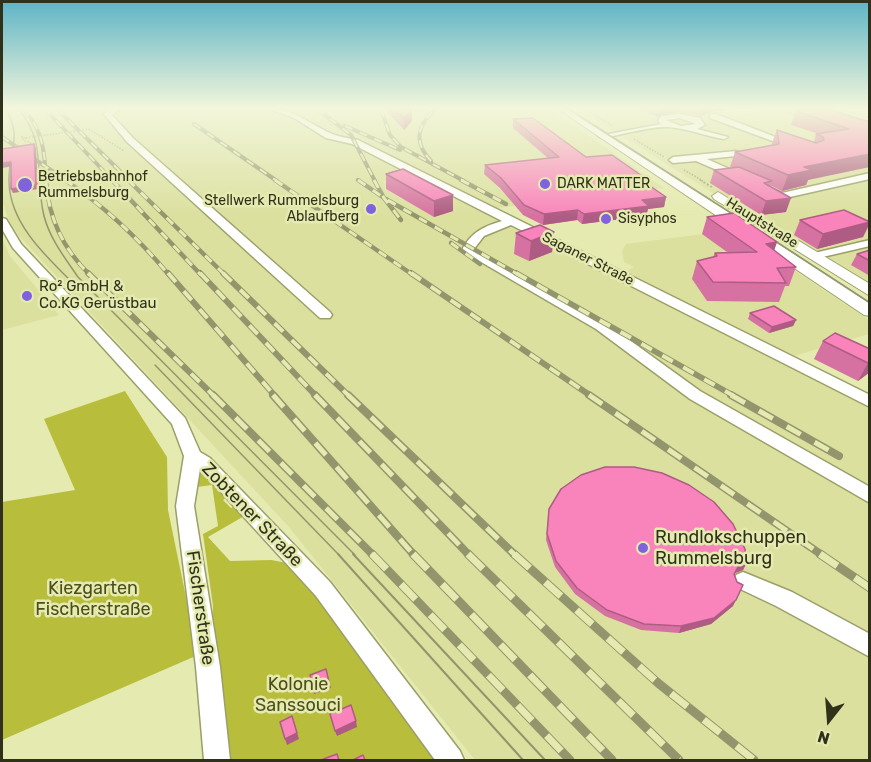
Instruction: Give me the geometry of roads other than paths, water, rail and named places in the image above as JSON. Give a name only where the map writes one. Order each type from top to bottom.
[{"type":"main road","name":"Hauptstraße","points":[[615,145],[870,311]]},
{"type":"main road","name":"Hauptstraße","points":[[637,145],[870,291]]},
{"type":"main road","points":[[792,260],[814,256]]},
{"type":"street","points":[[135,145],[325,315]]},
{"type":"street","name":"Saganer Straße","points":[[360,145],[870,402]]},
{"type":"street","points":[[791,145],[803,149]]},
{"type":"street","points":[[673,162],[736,153],[753,158]]},
{"type":"street","points":[[713,165],[765,156]]},
{"type":"street","points":[[697,158],[752,183]]},
{"type":"street","points":[[762,187],[781,196],[870,176]]},
{"type":"street","name":"Zobtener Straße","points":[[2,221],[17,246],[179,422],[193,456],[212,470],[323,589],[451,760]]},
{"type":"street","points":[[512,221],[484,230],[469,245],[468,250],[601,326],[695,395],[870,496]]},
{"type":"street","points":[[814,256],[870,243]]},
{"type":"street","name":"Fischerstraße","points":[[193,456],[185,506],[208,667],[217,760]]},
{"type":"street","points":[[743,581],[784,599],[870,646]]},
{"type":"tram line","points":[[14,145],[9,182],[16,213],[24,228],[44,254],[79,289]]},
{"type":"tram line","points":[[36,145],[44,216],[58,248],[78,277],[355,555]]},
{"type":"tram line","points":[[624,145],[745,222]]},
{"type":"tram line","points":[[763,233],[870,303]]},
{"type":"tram line","points":[[155,365],[339,555]]},
{"type":"tram line","points":[[338,554],[523,760]]},
{"type":"tram line","points":[[353,554],[545,760]]},
{"type":"railway","points":[[13,145],[45,166]]},
{"type":"railway","points":[[42,145],[45,166]]},
{"type":"railway","points":[[79,145],[113,181]]},
{"type":"railway","points":[[93,145],[130,181]]},
{"type":"railway","points":[[224,145],[277,181]]},
{"type":"railway","points":[[356,145],[375,181]]},
{"type":"railway","points":[[388,145],[400,150]]},
{"type":"railway","points":[[399,145],[464,181]]},
{"type":"railway","points":[[421,145],[431,161]]},
{"type":"railway","points":[[45,166],[67,181]]},
{"type":"railway","points":[[45,166],[46,181]]},
{"type":"railway","points":[[46,180],[50,206],[59,231],[72,254],[88,273]]},
{"type":"railway","points":[[65,180],[120,224],[169,275]]},
{"type":"railway","points":[[112,180],[201,275]]},
{"type":"railway","points":[[128,180],[225,275]]},
{"type":"railway","points":[[275,180],[413,275]]},
{"type":"railway","points":[[358,180],[384,198]]},
{"type":"railway","points":[[374,180],[384,198]]},
{"type":"railway","points":[[461,180],[506,204]]},
{"type":"railway","points":[[384,198],[519,275]]},
{"type":"railway","points":[[384,198],[401,220]]},
{"type":"railway","points":[[451,243],[480,264]]},
{"type":"railway","points":[[88,273],[214,396]]},
{"type":"railway","points":[[168,273],[275,396]]},
{"type":"railway","points":[[200,273],[316,396]]},
{"type":"railway","points":[[223,273],[349,396]]},
{"type":"railway","points":[[411,273],[591,396]]},
{"type":"railway","points":[[516,273],[734,396]]},
{"type":"railway","points":[[273,395],[414,555]]},
{"type":"railway","points":[[315,395],[469,555]]},
{"type":"railway","points":[[348,395],[515,555]]},
{"type":"railway","points":[[589,395],[822,555]]},
{"type":"railway","points":[[731,395],[839,456]]},
{"type":"railway","points":[[214,396],[372,554]]},
{"type":"railway","points":[[372,554],[570,760]]},
{"type":"railway","points":[[413,554],[612,760]]},
{"type":"railway","points":[[514,554],[658,683],[754,760]]},
{"type":"railway","points":[[820,554],[870,588]]},
{"type":"railway","points":[[469,555],[679,760]]},
{"type":"place","name":"DARK MATTER","points":[[545,184]]},
{"type":"place","name":"Betriebsbahnhof Rummelsburg","points":[[25,185]]},
{"type":"place","name":"Stellwerk Rummelsburg Ablaufberg","points":[[371,209]]},
{"type":"place","name":"Sisyphos","points":[[606,219]]},
{"type":"place","name":"Ro² GmbH & Co.KG Gerüstbau","points":[[27,296]]},
{"type":"place","name":"Rundlokschuppen Rummelsburg","points":[[643,548]]},
{"type":"park label","name":"Kiezgarten Fischerstraße","points":[[93,599]]},
{"type":"park label","name":"Kolonie Sanssouci","points":[[298,695]]}]
